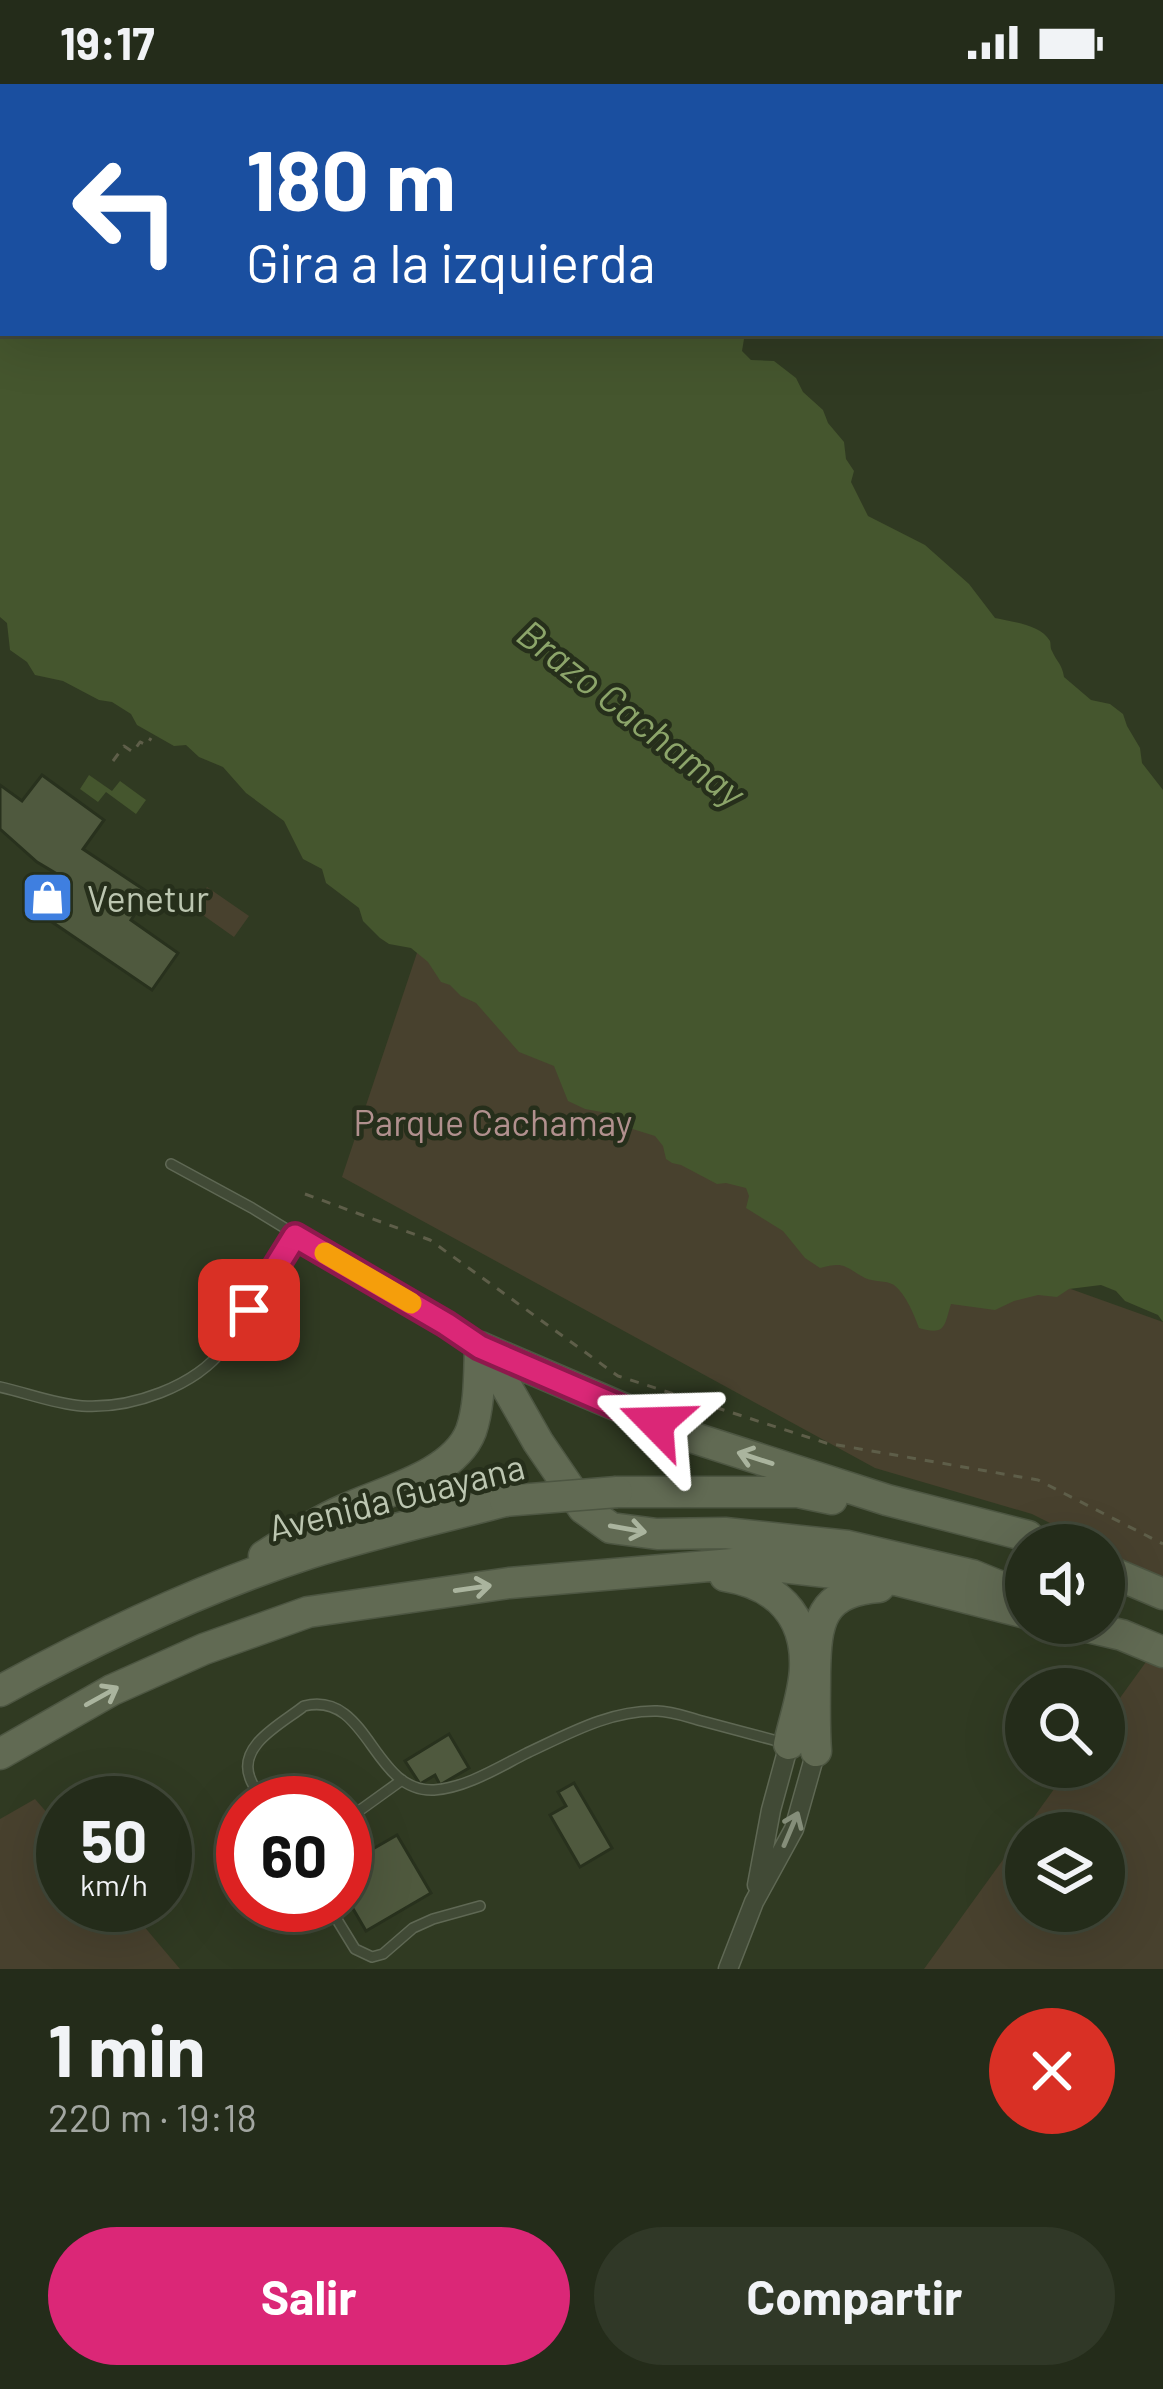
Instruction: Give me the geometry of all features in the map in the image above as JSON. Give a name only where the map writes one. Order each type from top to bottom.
[{"type":"main road","points":[[480,1347],[688,1436],[886,1500],[1005,1532]]},
{"type":"main road","points":[[208,1591],[343,1510],[419,1480],[450,1459],[470,1434],[480,1347]]},
{"type":"main road","points":[[480,1347],[583,1508],[611,1528],[657,1534],[725,1533],[848,1546],[972,1575],[1005,1588]]},
{"type":"main road","name":"Avenida Guayana","points":[[0,1691],[82,1646],[208,1591],[311,1553],[505,1501],[617,1492],[798,1492],[1005,1534]]},
{"type":"main road","points":[[0,1754],[112,1690],[204,1649],[308,1612],[509,1583],[744,1563],[896,1580],[1005,1608]]},
{"type":"main road","points":[[672,1567],[745,1580],[783,1600],[802,1644],[802,1748]]},
{"type":"main road","points":[[1125,1578],[1163,1594]]},
{"type":"main road","points":[[802,1748],[814,1706],[816,1630],[837,1597],[854,1588],[879,1587],[949,1595]]},
{"type":"main road","points":[[1125,1636],[1163,1652]]},
{"type":"street","points":[[754,1902],[770,1810],[802,1748]]},
{"type":"street","points":[[728,1969],[754,1902],[794,1829],[802,1748]]},
{"type":"lane","points":[[171,1164],[480,1347]]},
{"type":"lane","points":[[0,1387],[94,1406],[136,1400],[181,1382],[225,1348],[295,1236]]},
{"type":"lane","points":[[249,1776],[251,1750],[312,1704],[344,1711],[393,1773],[413,1786],[436,1790],[470,1781],[594,1722],[639,1712],[662,1710],[802,1748]]},
{"type":"lane","points":[[372,1803],[402,1780]]},
{"type":"lane","points":[[345,1932],[355,1949],[372,1957],[383,1954],[413,1928],[480,1906]]},
{"type":"path","points":[[113,761],[124,746],[134,752],[140,742],[147,745],[151,738]]},
{"type":"path","points":[[305,1194],[430,1240],[618,1376],[826,1443],[1038,1480],[1163,1544]]},
{"type":"green space","points":[[207,887],[249,916],[234,937],[193,908]]},
{"type":"green space","name":"Parque Cachamay","points":[[426,926],[814,1197],[1163,1322],[1163,1579],[1125,1560],[1125,1524],[1052,1524],[875,1468],[342,1177]]},
{"type":"green space","points":[[1151,1655],[1163,1661],[1163,1969],[924,1969],[1005,1857],[1005,1932],[1125,1932],[1125,1812],[1037,1812],[1055,1788],[1125,1788],[1125,1691]]},
{"type":"green space","points":[[36,1800],[36,1932],[149,1932],[180,1969],[0,1969],[0,1819]]},
{"type":"water","name":"Brazo Cachamay","points":[[0,336],[742,336],[742,351],[751,360],[774,361],[823,410],[844,442],[846,459],[854,471],[851,482],[868,516],[925,545],[969,584],[995,618],[1045,635],[1064,677],[1091,700],[1110,704],[1123,714],[1142,763],[1163,790],[1163,1322],[1101,1285],[1069,1289],[1057,1297],[1038,1295],[995,1310],[951,1304],[942,1327],[934,1331],[919,1328],[894,1285],[840,1265],[820,1268],[783,1231],[746,1208],[746,1188],[717,1184],[672,1163],[655,1136],[568,1101],[554,1066],[519,1052],[476,1003],[441,982],[411,948],[380,938],[363,921],[359,908],[326,883],[322,869],[303,859],[284,821],[246,793],[223,767],[137,725],[131,714],[112,702],[63,681],[35,675],[10,650],[7,623],[0,617]]},
{"type":"water","points":[[89,775],[112,791],[120,781],[146,800],[136,814],[106,792],[98,802],[80,789]]},
{"type":"building","points":[[42,775],[104,820],[83,849],[149,893],[131,920],[178,953],[152,990],[33,909],[57,874],[0,829],[0,785],[22,801]]},
{"type":"building","points":[[449,1734],[469,1768],[440,1785],[435,1775],[420,1784],[405,1761]]},
{"type":"building","points":[[574,1783],[612,1848],[580,1867],[550,1815],[566,1806],[558,1792]]},
{"type":"building","points":[[397,1835],[431,1893],[372,1927],[372,1849]]},
{"type":"slow traffic","points":[[325,1253],[411,1303]]},
{"type":"place","name":"Venetur","points":[[48,897]]},
{"type":"route","points":[[249,1310],[295,1236],[480,1347],[656,1423]]}]
